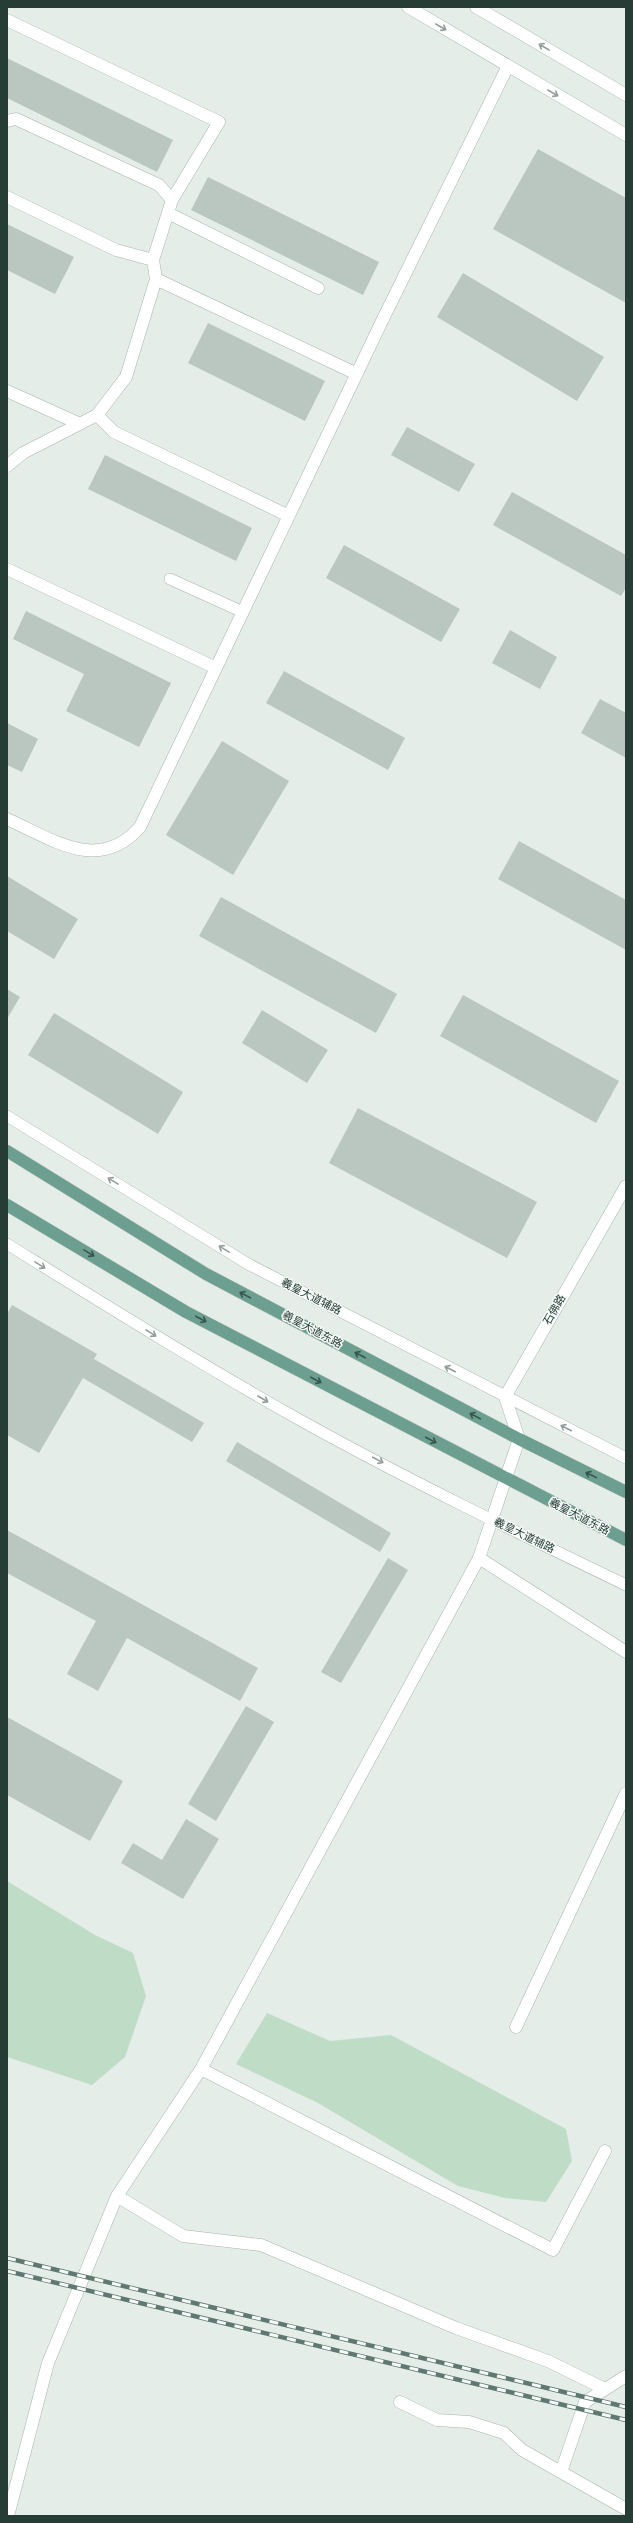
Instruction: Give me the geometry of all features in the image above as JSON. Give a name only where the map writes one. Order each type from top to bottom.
[{"type":"main road","name":"羲皇大道东路","points":[[7,1151],[206,1274],[518,1439],[626,1492]]},
{"type":"main road","name":"羲皇大道东路","points":[[7,1205],[186,1312],[505,1479],[626,1540]]},
{"type":"street","points":[[408,7],[626,135]]},
{"type":"street","points":[[476,7],[626,95]]},
{"type":"street","points":[[7,20],[219,122],[172,200],[153,260],[156,279],[126,377],[97,415],[23,452],[7,466]]},
{"type":"street","points":[[7,819],[81,851],[103,851],[124,842],[140,827],[357,374],[508,66]]},
{"type":"street","points":[[7,121],[16,119],[159,185],[172,200]]},
{"type":"street","points":[[7,197],[116,250],[153,260]]},
{"type":"street","points":[[168,213],[318,288]]},
{"type":"street","points":[[156,279],[357,374]]},
{"type":"street","points":[[7,391],[80,424]]},
{"type":"street","points":[[97,415],[114,432],[289,516]]},
{"type":"street","points":[[7,569],[216,668]]},
{"type":"street","name":"石佛路","points":[[505,1397],[626,1186]]},
{"type":"street","points":[[8,2516],[48,2363],[117,2196],[201,2069],[479,1558],[518,1439],[505,1397]]},
{"type":"street","points":[[479,1558],[626,1652]]},
{"type":"street","points":[[516,2027],[626,1793]]},
{"type":"street","points":[[201,2069],[553,2250],[605,2151]]},
{"type":"street","points":[[117,2196],[183,2236],[261,2244],[456,2328],[548,2361],[605,2389]]},
{"type":"street","points":[[561,2472],[585,2402],[626,2376]]},
{"type":"street","points":[[400,2402],[438,2420],[469,2422],[504,2433],[522,2450],[626,2509]]},
{"type":"lane","points":[[170,579],[243,612]]},
{"type":"lane","name":"羲皇大道辅路","points":[[7,1116],[248,1264],[626,1458]]},
{"type":"lane","name":"羲皇大道辅路","points":[[7,1244],[187,1355],[287,1413],[491,1520],[626,1585]]},
{"type":"green space","points":[[7,1881],[95,1935],[133,1953],[146,1996],[125,2057],[92,2085],[7,2057]]},
{"type":"green space","points":[[267,2013],[330,2041],[391,2035],[566,2129],[572,2161],[546,2202],[505,2198],[458,2186],[318,2103],[236,2064]]},
{"type":"building","points":[[7,58],[173,140],[157,172],[7,98]]},
{"type":"building","points":[[538,149],[626,198],[626,303],[493,229]]},
{"type":"building","points":[[208,177],[379,262],[363,295],[191,210]]},
{"type":"building","points":[[7,224],[74,257],[55,294],[7,270]]},
{"type":"building","points":[[463,273],[604,357],[577,401],[437,317]]},
{"type":"building","points":[[208,323],[325,381],[305,421],[188,363]]},
{"type":"building","points":[[407,427],[475,464],[459,492],[391,455]]},
{"type":"building","points":[[105,455],[252,528],[236,561],[88,489]]},
{"type":"building","points":[[512,492],[626,555],[626,588],[621,596],[493,525]]},
{"type":"building","points":[[344,545],[460,609],[441,642],[326,578]]},
{"type":"building","points":[[26,611],[171,683],[139,747],[66,711],[84,674],[13,639]]},
{"type":"building","points":[[510,630],[557,657],[540,689],[492,663]]},
{"type":"building","points":[[284,671],[405,738],[388,770],[266,703]]},
{"type":"building","points":[[600,699],[626,713],[626,758],[581,733]]},
{"type":"building","points":[[7,723],[38,739],[22,772],[7,765]]},
{"type":"building","points":[[222,741],[289,781],[233,875],[166,835]]},
{"type":"building","points":[[519,841],[626,900],[626,950],[498,879]]},
{"type":"building","points":[[7,876],[78,919],[54,959],[7,931]]},
{"type":"building","points":[[221,897],[397,994],[376,1033],[199,936]]},
{"type":"building","points":[[7,989],[20,997],[7,1019]]},
{"type":"building","points":[[463,995],[619,1081],[596,1123],[440,1036]]},
{"type":"building","points":[[262,1010],[328,1050],[307,1083],[242,1043]]},
{"type":"building","points":[[54,1013],[183,1092],[158,1134],[28,1055]]},
{"type":"building","points":[[358,1108],[537,1202],[507,1258],[329,1163]]},
{"type":"building","points":[[12,1305],[97,1354],[94,1359],[204,1423],[192,1442],[83,1378],[39,1453],[7,1435],[7,1314]]},
{"type":"building","points":[[237,1442],[391,1533],[380,1552],[226,1461]]},
{"type":"building","points":[[7,1530],[258,1668],[240,1701],[127,1638],[98,1691],[67,1674],[96,1621],[7,1573]]},
{"type":"building","points":[[388,1558],[408,1570],[341,1683],[321,1672]]},
{"type":"building","points":[[246,1706],[274,1722],[216,1821],[188,1804]]},
{"type":"building","points":[[7,1717],[123,1781],[90,1841],[7,1795]]},
{"type":"building","points":[[186,1819],[219,1839],[183,1899],[121,1863],[133,1843],[162,1860]]},
{"type":"railway","points":[[7,2258],[626,2407]]},
{"type":"railway","points":[[7,2271],[626,2420]]}]
